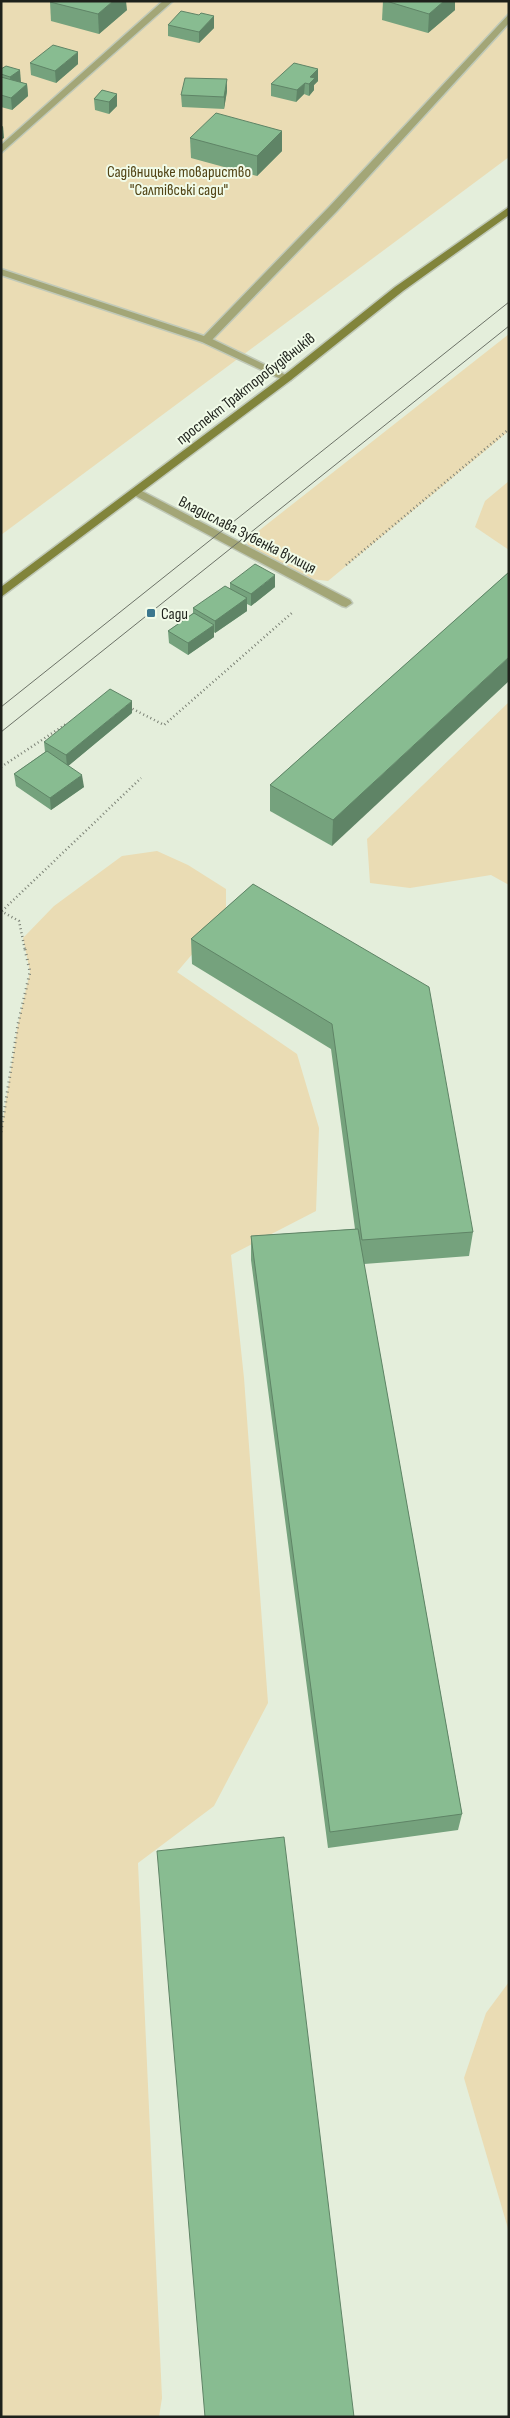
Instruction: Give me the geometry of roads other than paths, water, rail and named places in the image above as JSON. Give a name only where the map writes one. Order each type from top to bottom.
[{"type":"main road","name":"проспект Тракторобудівників","points":[[1,593],[287,378],[399,289],[509,210]]},
{"type":"street","points":[[1,150],[169,1]]},
{"type":"street","points":[[206,340],[333,209],[509,17]]},
{"type":"street","points":[[1,272],[206,340],[287,378]]},
{"type":"street","name":"Владислава Зубенка вулиця","points":[[136,492],[346,604]]},
{"type":"tram line","points":[[1,707],[509,302]]},
{"type":"tram line","points":[[1,732],[509,326]]},
{"type":"place","name":"Сади","points":[[151,613]]},
{"type":"park label","name":"Садівницьке товариство \"Салтівські сади\"","points":[[179,180]]}]
